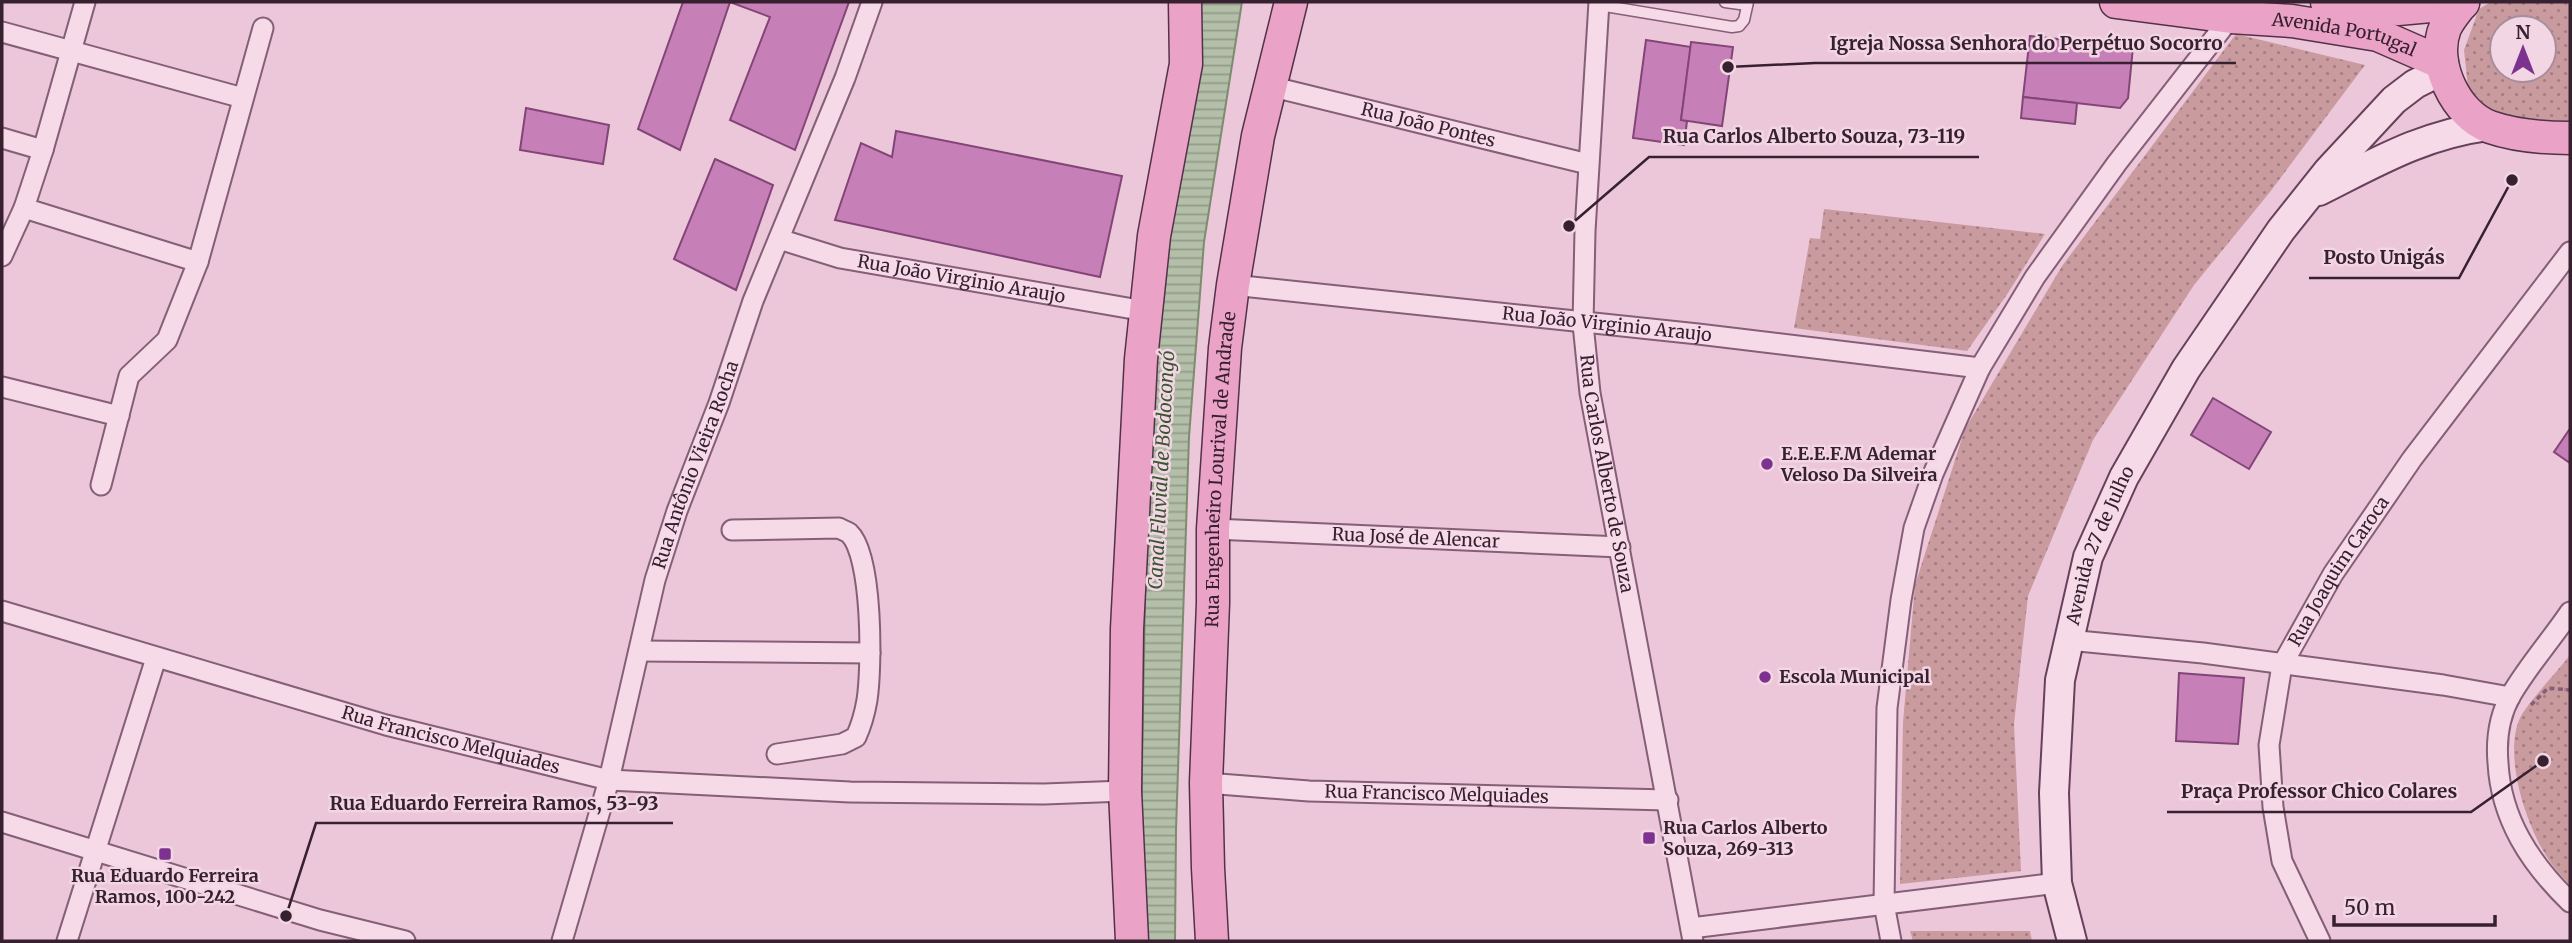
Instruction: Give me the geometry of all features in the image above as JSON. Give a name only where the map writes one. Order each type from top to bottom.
[{"type":"main road","points":[[1132,941],[1125,791],[1127,629],[1145,311],[1154,236],[1186,64],[1185,2]]},
{"type":"main road","name":"Rua Engenheiro Lourival de Andrade","points":[[1212,941],[1206,783],[1213,529],[1225,348],[1233,285],[1269,86],[1291,2]]},
{"type":"main road","name":"Avenida Portugal","points":[[2116,2],[2292,22],[2372,20],[2398,9],[2463,2]]},
{"type":"main road","name":"Avenida Portugal","points":[[2327,2],[2372,20],[2395,41],[2443,67]]},
{"type":"main road","points":[[2463,2],[2445,27],[2441,47],[2443,67],[2457,102],[2488,126],[2524,135],[2570,138]]},
{"type":"main road","name":"Avenida 27 de Julho","points":[[2072,941],[2057,883],[2054,793],[2060,680],[2088,557],[2124,477],[2186,369],[2304,199],[2394,100],[2443,67]]},
{"type":"main road","name":"Avenida 27 de Julho","points":[[2304,199],[2400,149],[2455,131],[2488,126]]},
{"type":"street","points":[[2,256],[24,208],[43,150],[85,2]]},
{"type":"street","name":"Rua Antônio Vieira Rocha","points":[[562,941],[609,780],[655,580],[677,511],[719,403],[752,301],[845,78],[872,2]]},
{"type":"street","name":"Rua Carlos Alberto de Souza","points":[[1599,3],[1588,164],[1583,324],[1590,393],[1692,935]]},
{"type":"street","points":[[1891,941],[1884,904],[1887,708],[1914,528],[1933,474],[1980,368],[2050,256],[2117,163],[2231,17]]},
{"type":"street","points":[[101,485],[129,376],[167,340],[198,262],[263,27]]},
{"type":"street","points":[[2,32],[243,98]]},
{"type":"street","name":"Rua João Pontes","points":[[1269,86],[1588,164]]},
{"type":"street","points":[[2,138],[43,150]]},
{"type":"street","points":[[24,208],[198,262]]},
{"type":"street","name":"Rua João Virginio Araujo","points":[[779,239],[840,258],[1145,311]]},
{"type":"street","name":"Rua Joaquim Caroca","points":[[2320,941],[2281,861],[2273,807],[2269,745],[2281,665],[2333,574],[2412,459],[2570,252]]},
{"type":"street","name":"Rua João Virginio Araujo","points":[[1233,285],[1583,324],[1698,334],[1980,368]]},
{"type":"street","points":[[2,387],[119,416]]},
{"type":"street","points":[[732,530],[839,528],[849,533],[864,570],[869,605],[870,653],[867,701],[856,737],[842,744],[777,754]]},
{"type":"street","name":"Rua José de Alencar","points":[[1213,529],[1620,547]]},
{"type":"street","name":"Rua Francisco Melquiades","points":[[2,611],[386,725],[609,780],[850,792],[1044,794],[1125,791]]},
{"type":"street","points":[[2570,612],[2510,697],[2496,737],[2499,784],[2508,817],[2529,855],[2570,902]]},
{"type":"street","points":[[2068,640],[2141,646],[2443,685],[2510,697]]},
{"type":"street","points":[[639,651],[870,653]]},
{"type":"street","points":[[67,941],[156,658]]},
{"type":"street","name":"Rua Francisco Melquiades","points":[[1206,783],[1309,792],[1668,800]]},
{"type":"street","points":[[2,822],[320,919],[405,941]]},
{"type":"street","points":[[1692,935],[1884,904],[2057,883]]},
{"type":"lane","points":[[1599,3],[1732,27],[1739,26],[1744,20],[1747,4],[1725,2]]},
{"type":"path","points":[[2528,708],[2548,688],[2570,690]]},
{"type":"shaded area","points":[[2491,2],[2570,2],[2570,129],[2495,116],[2468,87],[2464,50],[2479,9]]},
{"type":"shaded area","points":[[2236,34],[2365,65],[2270,192],[2194,285],[2093,440],[2028,596],[2014,724],[2021,871],[1900,884],[1903,722],[1915,585],[1965,429],[2062,266]]},
{"type":"shaded area","points":[[1824,209],[2045,234],[1967,351],[1794,328],[1810,238],[1820,239]]},
{"type":"shaded area","points":[[2570,655],[2570,886],[2549,861],[2532,827],[2519,789],[2514,751],[2515,733],[2520,718]]},
{"type":"shaded area","points":[[1910,931],[2030,931],[2032,941],[1913,941]]},
{"type":"water","name":"Canal Fluvial de Bodocongó","points":[[1198,2],[1242,2],[1204,242],[1189,437],[1175,941],[1139,941],[1148,424],[1163,233]]},
{"type":"building","points":[[683,2],[730,2],[680,150],[638,129]]},
{"type":"building","points":[[730,2],[849,2],[795,150],[730,120],[770,17]]},
{"type":"building","points":[[2030,36],[2133,47],[2128,98],[2120,108],[2023,97]]},
{"type":"building","points":[[1646,40],[1691,47],[1681,120],[1687,121],[1684,145],[1633,138]]},
{"type":"building","points":[[1691,42],[1733,47],[1722,126],[1681,120]]},
{"type":"building","points":[[2023,97],[2077,103],[2075,124],[2021,118]]},
{"type":"building","points":[[526,108],[609,125],[603,164],[520,150]]},
{"type":"building","points":[[896,131],[1122,176],[1100,277],[835,220],[861,143],[892,157]]},
{"type":"building","points":[[715,159],[773,185],[736,290],[674,259]]},
{"type":"building","points":[[2213,398],[2271,432],[2249,469],[2191,435]]},
{"type":"building","points":[[2570,430],[2570,463],[2554,452]]},
{"type":"building","points":[[2179,673],[2244,678],[2238,744],[2176,741]]},
{"type":"place","name":"Igreja Nossa Senhora do Perpétuo Socorro","points":[[1728,67]]},
{"type":"place","name":"Posto Unigás","points":[[2512,180]]},
{"type":"place","name":"Rua Carlos Alberto Souza, 73-119","points":[[1569,226]]},
{"type":"place","name":"E.E.E.F.M Ademar Veloso Da Silveira","points":[[1767,464]]},
{"type":"place","name":"Escola Municipal","points":[[1765,677]]},
{"type":"place","name":"Praça Professor Chico Colares","points":[[2543,761]]},
{"type":"place","name":"Rua Carlos Alberto Souza, 269-313","points":[[1649,838]]},
{"type":"place","name":"Rua Eduardo Ferreira Ramos, 100-242","points":[[165,854]]},
{"type":"place","name":"Rua Eduardo Ferreira Ramos, 53-93","points":[[286,916]]}]
